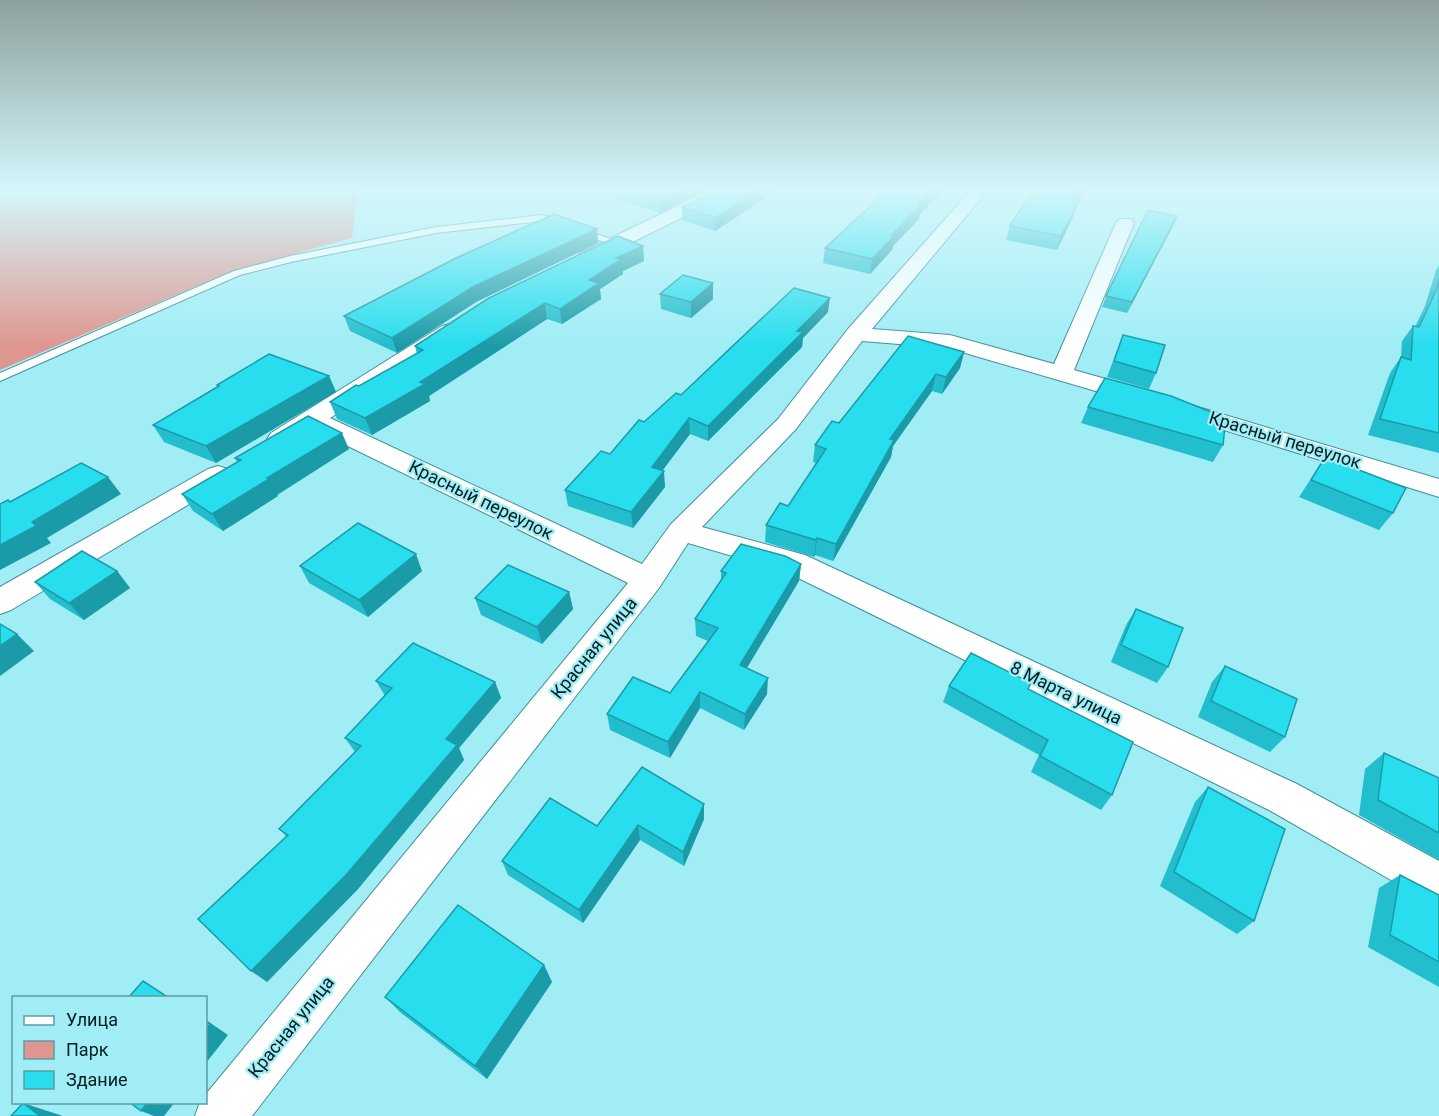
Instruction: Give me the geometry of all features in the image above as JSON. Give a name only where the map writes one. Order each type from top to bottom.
[{"type":"street","name":"Красная улица","points":[[220,1116],[648,580],[681,531],[787,424],[856,334],[935,242]]},
{"type":"street","points":[[1061,374],[1117,242]]},
{"type":"street","points":[[566,268],[617,243]]},
{"type":"street","points":[[264,449],[314,420],[464,321]]},
{"type":"street","name":"Красный переулок","points":[[856,334],[950,342],[1163,403],[1439,488]]},
{"type":"street","name":"Красный переулок","points":[[314,420],[648,580]]},
{"type":"street","points":[[0,602],[233,467]]},
{"type":"street","name":"8 Марта улица","points":[[681,531],[794,563],[1283,797],[1439,884]]},
{"type":"lane","points":[[0,377],[237,273],[290,259],[375,242]]},
{"type":"green space","points":[[0,242],[337,242],[232,271],[0,370]]},
{"type":"building","points":[[491,242],[569,242],[473,287],[392,338],[344,316]]},
{"type":"building","points":[[605,242],[633,242],[643,246],[616,258],[622,259],[589,280],[599,283],[560,309],[545,303],[420,382],[425,384],[365,418],[330,402],[356,385],[359,386],[423,350],[415,346],[489,298]]},
{"type":"building","points":[[831,242],[888,242],[872,259],[825,248]]},
{"type":"building","points":[[1132,242],[1163,242],[1132,302],[1106,296]]},
{"type":"building","points":[[683,275],[713,283],[691,302],[660,294]]},
{"type":"building","points":[[1439,279],[1439,433],[1380,419],[1401,357],[1411,360],[1413,326],[1419,327],[1436,291]]},
{"type":"building","points":[[794,288],[830,298],[797,331],[803,332],[708,426],[689,418],[652,467],[664,471],[631,512],[565,490],[601,451],[610,454],[639,420],[644,422],[676,393],[681,395]]},
{"type":"building","points":[[1123,335],[1165,345],[1156,373],[1114,361]]},
{"type":"building","points":[[908,336],[964,352],[946,377],[936,374],[890,439],[894,440],[836,544],[766,525],[780,503],[788,506],[826,449],[815,445],[832,421],[839,423]]},
{"type":"building","points":[[269,354],[329,376],[206,446],[153,425],[219,386],[217,385]]},
{"type":"building","points":[[1105,378],[1171,396],[1226,418],[1223,445],[1088,407]]},
{"type":"building","points":[[308,416],[342,433],[212,514],[182,494],[241,460],[235,458]]},
{"type":"building","points":[[1325,457],[1406,488],[1393,513],[1311,480]]},
{"type":"building","points":[[81,463],[108,477],[32,522],[36,526],[0,545],[0,504],[8,500],[10,502]]},
{"type":"building","points":[[358,523],[416,554],[359,600],[300,566]]},
{"type":"building","points":[[741,544],[785,556],[801,564],[740,665],[768,678],[745,714],[700,692],[668,742],[607,714],[633,677],[670,693],[718,628],[695,619],[726,573],[721,571]]},
{"type":"building","points":[[82,551],[117,571],[69,603],[35,582]]},
{"type":"building","points":[[508,565],[569,592],[537,627],[475,598]]},
{"type":"building","points":[[1136,609],[1183,628],[1168,667],[1121,645]]},
{"type":"building","points":[[0,624],[17,634],[0,646]]},
{"type":"building","points":[[413,643],[495,682],[446,739],[457,745],[346,875],[251,971],[198,919],[288,835],[279,829],[361,746],[345,738],[392,688],[376,681]]},
{"type":"building","points":[[971,653],[1031,683],[1028,689],[1133,742],[1112,795],[1040,756],[1048,740],[949,686]]},
{"type":"building","points":[[1225,666],[1297,699],[1285,737],[1211,701]]},
{"type":"building","points":[[1384,753],[1439,778],[1439,833],[1378,800]]},
{"type":"building","points":[[642,767],[704,804],[683,852],[638,825],[579,910],[502,861],[550,798],[597,826]]},
{"type":"building","points":[[1208,787],[1285,829],[1254,921],[1174,872]]},
{"type":"building","points":[[1400,875],[1439,895],[1439,962],[1390,935]]},
{"type":"building","points":[[458,905],[544,965],[475,1066],[385,997]]},
{"type":"building","points":[[143,981],[166,996],[130,996]]},
{"type":"building","points":[[24,1104],[40,1116],[11,1116]]},
{"type":"building","points":[[132,1104],[146,1104],[141,1111]]}]
